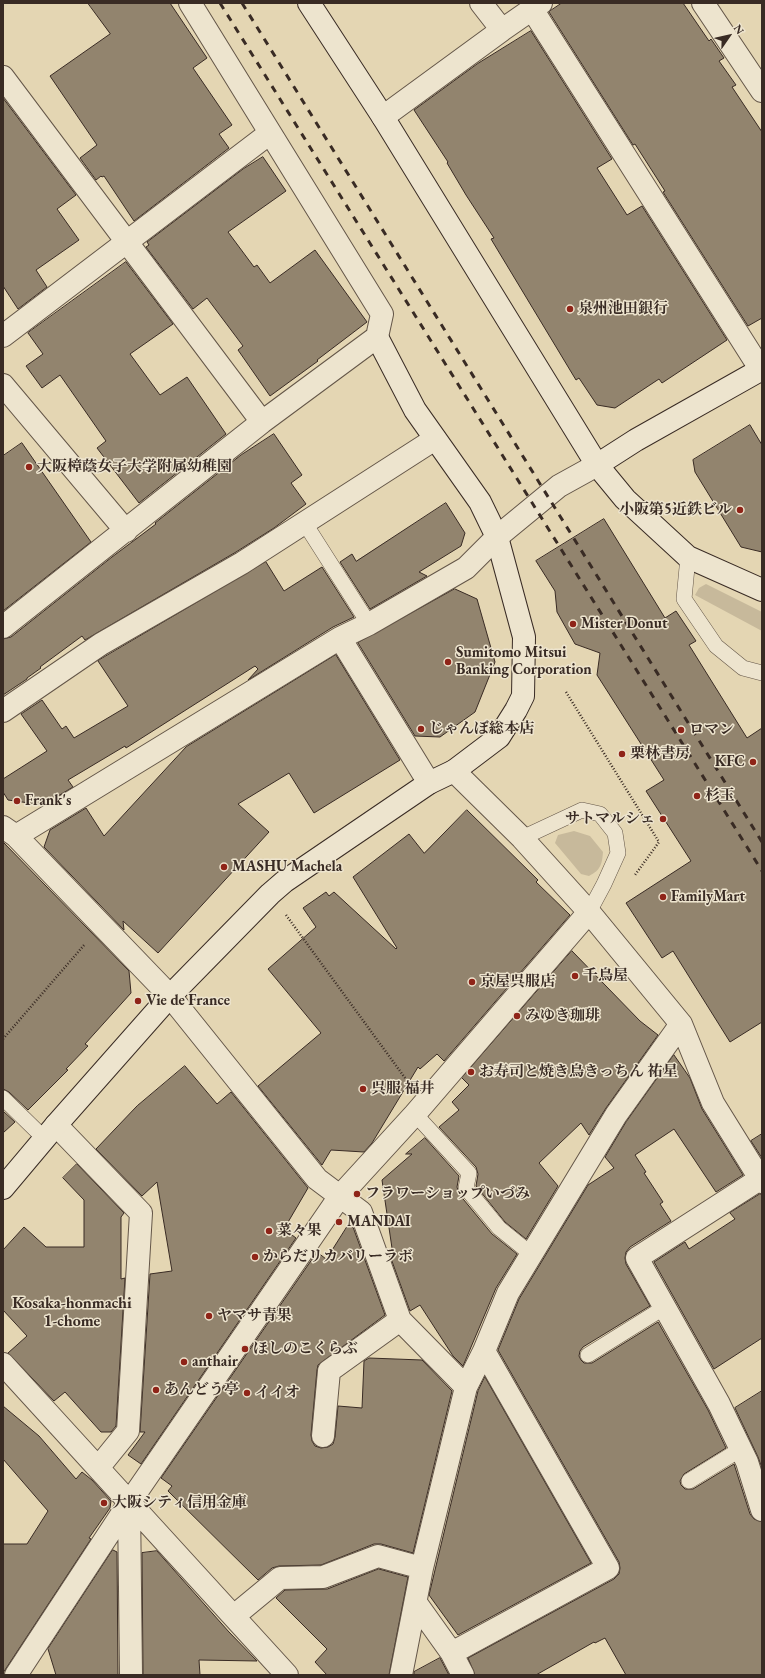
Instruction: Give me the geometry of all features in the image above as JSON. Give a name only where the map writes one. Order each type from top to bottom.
[{"type":"street","points":[[3,1188],[170,996],[270,894],[285,881],[429,783],[454,771],[499,737],[523,696],[524,637],[497,537],[480,502],[415,410],[377,338],[382,314],[190,3]]},
{"type":"street","points":[[309,3],[382,117],[597,465],[625,499],[688,557],[762,590]]},
{"type":"street","points":[[481,3],[502,30]]},
{"type":"street","points":[[703,3],[762,91]]},
{"type":"street","points":[[382,117],[537,6],[762,370],[636,440],[597,465],[559,486],[497,537],[466,568],[369,624],[340,638],[10,832],[170,996],[317,1179],[361,1212],[400,1320],[466,1387]]},
{"type":"street","points":[[3,77],[262,422]]},
{"type":"street","points":[[3,336],[270,133]]},
{"type":"street","points":[[3,627],[262,422],[377,338]]},
{"type":"street","points":[[3,385],[126,531]]},
{"type":"street","points":[[3,711],[101,644],[242,563],[304,522],[436,440]]},
{"type":"street","points":[[340,638],[429,783]]},
{"type":"street","points":[[454,771],[522,838],[589,912],[681,1024],[713,1103],[761,1180],[638,1258],[719,1404],[741,1449],[762,1510]]},
{"type":"street","points":[[16,1675],[129,1503],[340,1196],[419,1108],[589,912]]},
{"type":"street","points":[[401,1675],[422,1568],[466,1387],[484,1351],[508,1293],[531,1254],[616,1115],[681,1024]]},
{"type":"street","points":[[51,1132],[141,1213],[128,1431],[98,1468]]},
{"type":"street","points":[[323,1436],[329,1371],[400,1320]]},
{"type":"street","points":[[451,1652],[608,1568],[484,1351]]},
{"type":"street","points":[[3,1364],[234,1616],[278,1670]]},
{"type":"street","points":[[129,1503],[131,1675]]},
{"type":"street","points":[[234,1616],[280,1578],[323,1577],[378,1556],[422,1568]]},
{"type":"street","points":[[416,1603],[451,1652],[463,1675]]},
{"type":"lane","points":[[304,522],[369,624]]},
{"type":"lane","points":[[688,557],[684,599],[716,646],[743,668],[762,673]]},
{"type":"lane","points":[[522,838],[582,810],[600,814],[615,833],[618,853],[589,912]]},
{"type":"lane","points":[[3,1098],[51,1132]]},
{"type":"lane","points":[[419,1108],[469,1174],[466,1188],[500,1228],[531,1254]]},
{"type":"lane","points":[[588,1355],[665,1307]]},
{"type":"lane","points":[[689,1481],[741,1449]]},
{"type":"path","points":[[270,894],[419,1108]]},
{"type":"path","points":[[3,1039],[101,925]]},
{"type":"shaded area","points":[[706,584],[762,612],[762,631],[695,595],[699,588]]},
{"type":"shaded area","points":[[574,831],[590,836],[603,852],[600,866],[589,876],[581,874],[555,843],[558,835]]},
{"type":"building","points":[[88,3],[170,3],[207,58],[193,68],[232,125],[219,134],[229,148],[134,221],[104,176],[101,176],[96,180],[80,158],[97,145],[50,76],[110,34]]},
{"type":"building","points":[[562,3],[683,3],[709,41],[711,39],[724,58],[719,61],[736,85],[732,87],[762,132],[762,318],[748,326],[663,192],[665,191],[635,144],[633,145],[549,12]]},
{"type":"building","points":[[531,31],[612,159],[597,168],[627,215],[642,206],[727,340],[662,383],[659,379],[615,408],[597,405],[579,378],[576,380],[491,239],[494,238],[466,195],[447,163],[448,162],[414,110],[477,64]]},
{"type":"building","points":[[3,98],[76,195],[57,209],[79,240],[36,270],[47,287],[18,309],[3,286]]},
{"type":"building","points":[[263,157],[286,191],[228,232],[254,267],[257,265],[270,283],[315,250],[367,322],[317,360],[318,361],[270,396],[238,350],[243,346],[207,298],[193,309],[146,247],[149,245],[147,242],[243,169]]},
{"type":"building","points":[[126,262],[173,324],[130,354],[160,395],[187,377],[226,434],[139,503],[97,448],[106,441],[60,375],[42,388],[26,366],[43,354],[28,333]]},
{"type":"building","name":"小阪第5近鉄ビル","points":[[750,425],[762,445],[762,552],[741,547],[695,472],[693,460]]},
{"type":"building","points":[[274,434],[302,475],[291,483],[306,504],[274,528],[236,552],[85,640],[82,636],[40,667],[41,668],[27,679],[3,695],[3,639],[11,637],[156,524],[155,523],[241,455]]},
{"type":"building","name":"大阪樟蔭女子大学附属幼稚園","points":[[22,443],[91,542],[3,611],[3,456]]},
{"type":"building","points":[[446,503],[465,533],[461,546],[419,572],[427,576],[370,609],[340,562],[352,554],[356,561]]},
{"type":"building","points":[[604,519],[665,618],[676,611],[696,641],[689,645],[747,738],[762,728],[762,1022],[730,1042],[673,951],[662,958],[626,903],[691,861],[646,791],[664,780],[597,675],[600,653],[575,644],[557,612],[555,591],[536,561]]},
{"type":"building","points":[[266,562],[284,591],[322,567],[354,617],[333,627],[248,680],[258,669],[255,666],[126,748],[125,746],[68,780],[73,787],[43,805],[8,800],[3,792],[3,779],[47,751],[21,714],[42,700],[62,729],[66,726],[74,738],[128,706],[98,661]]},
{"type":"building","points":[[455,589],[477,599],[495,662],[475,712],[440,737],[415,736],[358,643]]},
{"type":"building","points":[[336,655],[400,760],[314,813],[289,773],[238,804],[269,832],[158,953],[123,921],[124,930],[44,847],[50,830],[86,808],[104,836],[186,747]]},
{"type":"building","points":[[467,810],[538,880],[536,882],[570,915],[444,1061],[437,1054],[420,1069],[418,1067],[372,1143],[364,1152],[331,1150],[322,1165],[258,1086],[321,1033],[268,969],[316,927],[303,908],[326,892],[329,896],[334,892],[396,949],[397,948],[353,877],[409,834],[424,853]]},
{"type":"building","points":[[3,842],[129,971],[131,993],[85,1044],[88,1046],[66,1069],[68,1070],[28,1110],[9,1092],[3,1089]]},
{"type":"building","points":[[572,951],[640,1021],[658,1035],[606,1108],[589,1135],[581,1123],[539,1163],[558,1186],[526,1239],[505,1222],[476,1186],[478,1174],[476,1167],[439,1127],[459,1110],[452,1102],[469,1085],[462,1078]]},
{"type":"building","points":[[674,1055],[690,1078],[702,1109],[743,1175],[716,1192],[674,1129],[635,1155],[646,1172],[644,1173],[663,1202],[660,1204],[671,1221],[630,1247],[626,1252],[626,1264],[650,1306],[583,1347],[579,1356],[584,1363],[592,1363],[658,1322],[708,1410],[726,1448],[684,1474],[680,1481],[681,1485],[685,1489],[693,1489],[734,1464],[750,1514],[754,1519],[762,1522],[762,1675],[626,1675],[605,1638],[595,1643],[594,1642],[536,1675],[475,1675],[468,1658],[614,1579],[619,1574],[619,1562],[498,1350],[519,1299],[588,1185],[614,1168],[605,1157],[626,1122]]},
{"type":"building","points":[[185,1066],[217,1104],[231,1092],[308,1188],[284,1229],[296,1238],[141,1464],[128,1455],[145,1432],[140,1432],[150,1274],[172,1271],[157,1182],[142,1196],[96,1149],[137,1106]]},
{"type":"building","points":[[3,1111],[15,1122],[3,1133]]},
{"type":"building","points":[[762,1134],[762,1158],[751,1141]]},
{"type":"building","points":[[425,1138],[459,1176],[457,1187],[459,1194],[492,1234],[517,1254],[496,1288],[463,1366],[453,1356],[420,1305],[410,1311],[389,1253],[393,1255],[382,1180],[412,1154],[406,1154]]},
{"type":"building","points":[[77,1164],[124,1213],[121,1217],[121,1279],[125,1278],[116,1426],[111,1432],[101,1432],[65,1392],[54,1401],[8,1353],[27,1336],[3,1310],[3,1250],[24,1227],[46,1247],[84,1247],[84,1200],[63,1178]]},
{"type":"building","points":[[762,1194],[762,1338],[714,1369],[654,1262],[685,1242],[689,1249],[735,1219],[730,1213]]},
{"type":"building","points":[[349,1224],[353,1227],[385,1315],[318,1365],[311,1435],[312,1441],[315,1446],[321,1448],[328,1447],[333,1444],[338,1406],[362,1408],[364,1361],[369,1358],[422,1360],[452,1391],[413,1553],[381,1544],[374,1544],[321,1565],[279,1566],[272,1568],[258,1580],[168,1491],[172,1486],[161,1478],[317,1252],[326,1259]]},
{"type":"building","points":[[485,1377],[591,1563],[458,1635],[429,1595],[478,1391]]},
{"type":"building","points":[[762,1391],[762,1468],[735,1408]]},
{"type":"building","points":[[3,1406],[39,1436],[76,1479],[82,1472],[92,1480],[111,1501],[110,1508],[89,1538],[91,1539],[3,1673],[3,1544],[27,1544],[48,1511],[3,1459]]},
{"type":"building","points":[[113,1550],[117,1552],[118,1675],[56,1675],[48,1649]]},
{"type":"building","points":[[157,1551],[229,1632],[257,1661],[199,1660],[200,1675],[143,1675],[142,1553]]},
{"type":"building","points":[[379,1569],[408,1577],[389,1675],[327,1675],[315,1662],[327,1649],[276,1598],[285,1590],[327,1589]]},
{"type":"building","points":[[440,1658],[449,1675],[414,1675],[414,1672]]},
{"type":"railway","points":[[220,3],[762,871]]},
{"type":"railway","points":[[242,3],[762,842]]},
{"type":"place","name":"泉州池田銀行","points":[[570,309]]},
{"type":"place","name":"大阪樟蔭女子大学附属幼稚園","points":[[29,467]]},
{"type":"place","name":"小阪第5近鉄ビル","points":[[740,510]]},
{"type":"place","name":"Mister Donut","points":[[573,624]]},
{"type":"place","name":"Sumitomo Mitsui Banking Corporation","points":[[448,662]]},
{"type":"place","name":"じゃんぼ総本店","points":[[421,729]]},
{"type":"place","name":"ロマン","points":[[681,730]]},
{"type":"place","name":"栗林書房","points":[[622,754]]},
{"type":"place","name":"KFC","points":[[753,762]]},
{"type":"place","name":"杉玉","points":[[697,796]]},
{"type":"place","name":"Frank's","points":[[17,801]]},
{"type":"place","name":"サトマルシェ","points":[[663,819]]},
{"type":"place","name":"MASHU Machela","points":[[224,867]]},
{"type":"place","name":"FamilyMart","points":[[663,897]]},
{"type":"place","name":"千鳥屋","points":[[575,976]]},
{"type":"place","name":"京屋呉服店","points":[[472,982]]},
{"type":"place","name":"Vie de France","points":[[138,1001]]},
{"type":"place","name":"みゆき珈琲","points":[[517,1016]]},
{"type":"place","name":"お寿司と焼き鳥きっちん 祐星","points":[[471,1072]]},
{"type":"place","name":"呉服 福井","points":[[363,1089]]},
{"type":"place","name":"フラワーショップいづみ","points":[[357,1194]]},
{"type":"place","name":"MANDAI","points":[[339,1222]]},
{"type":"place","name":"菜々果","points":[[269,1231]]},
{"type":"place","name":"からだリカバリーラボ","points":[[255,1257]]},
{"type":"place","name":"ヤマサ青果","points":[[209,1316]]},
{"type":"place","name":"ほしのこくらぶ","points":[[245,1349]]},
{"type":"place","name":"anthair","points":[[184,1362]]},
{"type":"place","name":"あんどう亭","points":[[156,1390]]},
{"type":"place","name":"イイオ","points":[[247,1393]]},
{"type":"place","name":"大阪シティ信用金庫","points":[[104,1503]]},
{"type":"district","name":"Kosaka-honmachi 1-chome","points":[[72,1313]]}]
